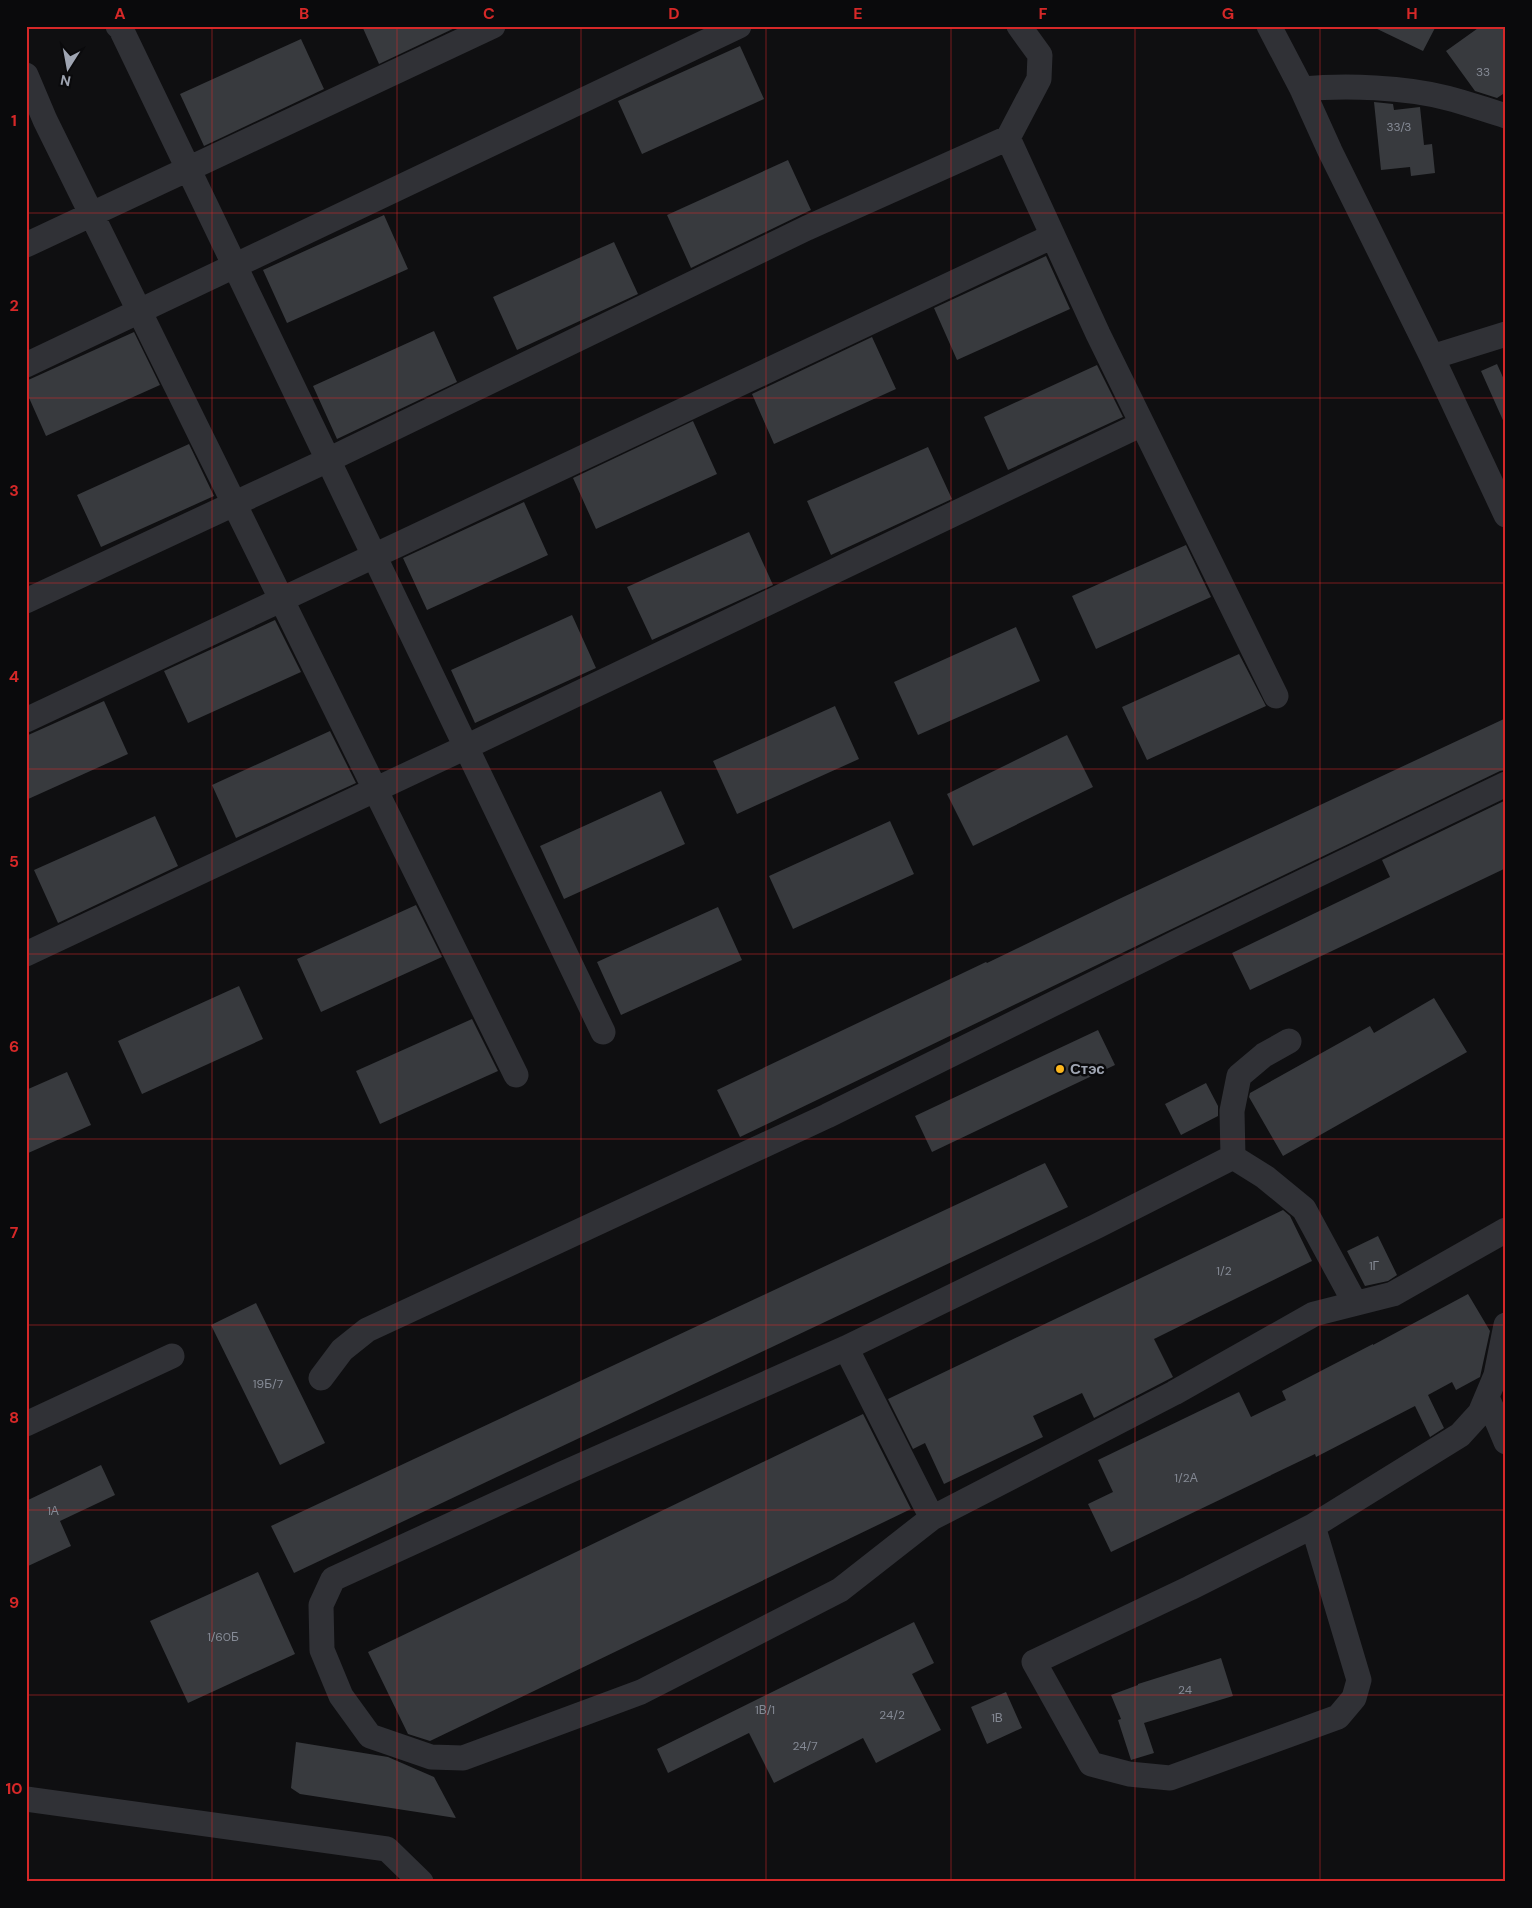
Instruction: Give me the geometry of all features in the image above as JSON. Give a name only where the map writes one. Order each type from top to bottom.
[{"type":"street","points":[[118,26],[604,1032]]},
{"type":"street","points":[[26,245],[493,26]]},
{"type":"street","points":[[26,365],[739,26]]},
{"type":"street","points":[[26,601],[328,460],[807,228],[1008,138],[1038,79],[1040,55],[1019,26]]},
{"type":"street","points":[[1269,26],[1302,89],[1330,152],[1432,357],[1506,515]]},
{"type":"street","points":[[26,75],[45,120],[516,1075]]},
{"type":"street","points":[[1302,89],[1355,87],[1417,93],[1446,97],[1506,116]]},
{"type":"street","points":[[1008,138],[1142,424],[1276,696]]},
{"type":"street","points":[[26,720],[1053,236]]},
{"type":"street","points":[[1432,357],[1506,334]]},
{"type":"street","points":[[26,954],[466,747],[1142,424]]},
{"type":"street","points":[[321,1378],[342,1350],[368,1330],[682,1182],[730,1163],[1180,941],[1506,784]]},
{"type":"street","points":[[1232,1157],[1232,1111],[1239,1076],[1264,1056],[1289,1041]]},
{"type":"street","points":[[1232,1157],[1265,1177],[1304,1209],[1355,1304]]},
{"type":"street","points":[[1232,1157],[1097,1226],[846,1348],[562,1474],[333,1579],[321,1605],[322,1650],[341,1696],[370,1736],[431,1757],[463,1758],[641,1692],[840,1590],[932,1518],[1174,1393],[1314,1314],[1393,1294],[1506,1230]]},
{"type":"street","points":[[1313,1526],[1359,1680],[1354,1698],[1338,1717],[1170,1778],[1129,1774],[1091,1764],[1034,1662],[1190,1588],[1313,1526],[1460,1435],[1480,1413],[1487,1397],[1496,1375],[1506,1325]]},
{"type":"street","points":[[846,1348],[932,1518]]},
{"type":"street","points":[[26,1424],[172,1356]]},
{"type":"street","points":[[1487,1397],[1506,1442]]},
{"type":"street","points":[[26,1799],[387,1849],[421,1882]]},
{"type":"building","points":[[362,26],[459,26],[379,64]]},
{"type":"building","points":[[1371,26],[1436,26],[1423,51]]},
{"type":"building","points":[[1481,26],[1506,26],[1506,92],[1497,98],[1475,91],[1446,51]]},
{"type":"building","points":[[301,39],[324,89],[204,146],[180,94]]},
{"type":"building","points":[[740,46],[764,99],[642,154],[618,101]]},
{"type":"building","points":[[1374,102],[1393,104],[1394,110],[1420,107],[1424,145],[1432,144],[1435,173],[1411,176],[1410,167],[1381,170]]},
{"type":"building","points":[[788,160],[811,210],[691,268],[667,215]]},
{"type":"building","points":[[384,215],[408,269],[287,323],[263,270]]},
{"type":"building","points":[[614,242],[638,294],[517,350],[493,297]]},
{"type":"building","points":[[1046,256],[1070,309],[957,360],[934,308]]},
{"type":"building","points":[[434,331],[457,382],[337,439],[313,386]]},
{"type":"building","points":[[134,332],[160,385],[46,436],[26,391],[26,381]]},
{"type":"building","points":[[872,337],[896,389],[774,444],[752,394]]},
{"type":"building","points":[[1497,364],[1506,384],[1506,427],[1481,371]]},
{"type":"building","points":[[1097,365],[1123,417],[1008,470],[984,417]]},
{"type":"building","points":[[693,421],[717,474],[596,529],[573,478]]},
{"type":"building","points":[[189,444],[214,496],[101,547],[77,495]]},
{"type":"building","points":[[928,447],[952,499],[831,555],[807,501]]},
{"type":"building","points":[[524,502],[548,555],[427,610],[403,558]]},
{"type":"building","points":[[749,532],[773,585],[652,640],[627,587]]},
{"type":"building","points":[[1186,545],[1211,597],[1096,649],[1072,596]]},
{"type":"building","points":[[572,615],[596,668],[475,723],[451,670]]},
{"type":"building","points":[[275,620],[301,672],[188,723],[164,671]]},
{"type":"building","points":[[1016,627],[1040,681],[918,735],[894,682]]},
{"type":"building","points":[[1239,654],[1266,706],[1147,760],[1122,707]]},
{"type":"building","points":[[104,701],[128,754],[26,800],[26,736]]},
{"type":"building","points":[[835,706],[859,759],[737,814],[713,761]]},
{"type":"building","points":[[1506,718],[1506,770],[1500,771],[740,1137],[717,1090]]},
{"type":"building","points":[[330,731],[356,783],[236,838],[212,785]]},
{"type":"building","points":[[1067,735],[1093,787],[973,846],[947,794]]},
{"type":"building","points":[[661,791],[685,844],[564,899],[540,846]]},
{"type":"building","points":[[1506,800],[1506,868],[1250,990],[1232,953],[1390,877],[1382,860]]},
{"type":"building","points":[[155,816],[178,866],[58,923],[34,870]]},
{"type":"building","points":[[890,821],[914,874],[793,929],[769,876]]},
{"type":"building","points":[[416,905],[442,957],[321,1012],[297,959]]},
{"type":"building","points":[[718,907],[742,960],[621,1015],[597,962]]},
{"type":"building","points":[[239,986],[263,1039],[142,1094],[118,1041]]},
{"type":"building","points":[[1434,998],[1467,1052],[1283,1156],[1249,1097],[1250,1093],[1370,1026],[1374,1033]]},
{"type":"building","points":[[472,1019],[498,1071],[380,1124],[356,1071]]},
{"type":"building","points":[[1098,1030],[1115,1065],[932,1152],[915,1116]]},
{"type":"building","points":[[67,1072],[91,1125],[26,1154],[26,1090]]},
{"type":"building","points":[[1206,1083],[1218,1106],[1218,1116],[1181,1135],[1165,1104]]},
{"type":"building","points":[[1045,1163],[1068,1207],[294,1573],[271,1526]]},
{"type":"building","points":[[1283,1210],[1290,1216],[1312,1261],[1154,1339],[1173,1377],[1094,1418],[1082,1393],[1033,1416],[1043,1437],[944,1484],[925,1443],[913,1449],[888,1399]]},
{"type":"building","points":[[1378,1236],[1397,1275],[1388,1281],[1365,1286],[1347,1251]]},
{"type":"building","points":[[1468,1294],[1490,1331],[1480,1377],[1456,1390],[1452,1382],[1428,1395],[1444,1428],[1430,1437],[1415,1406],[1316,1457],[1315,1454],[1111,1552],[1088,1504],[1113,1492],[1098,1460],[1239,1392],[1251,1417],[1286,1400],[1282,1391]]},
{"type":"building","points":[[256,1303],[325,1443],[280,1465],[211,1325]]},
{"type":"building","points":[[863,1414],[911,1509],[430,1741],[408,1734],[368,1652]]},
{"type":"building","points":[[101,1465],[115,1495],[60,1521],[71,1546],[26,1567],[26,1501]]},
{"type":"building","points":[[258,1572],[295,1654],[188,1703],[150,1621]]},
{"type":"building","points":[[914,1622],[934,1663],[912,1674],[941,1730],[876,1763],[863,1738],[774,1783],[749,1733],[668,1773],[657,1749]]},
{"type":"building","points":[[1221,1658],[1233,1696],[1144,1723],[1154,1753],[1131,1760],[1118,1720],[1121,1719],[1111,1695],[1138,1684]]},
{"type":"building","points":[[1006,1692],[1022,1728],[987,1744],[971,1707]]},
{"type":"building","points":[[296,1742],[388,1757],[434,1777],[456,1818],[300,1794],[291,1788]]},
{"type":"place","name":"Стэс","points":[[1060,1069]]}]
